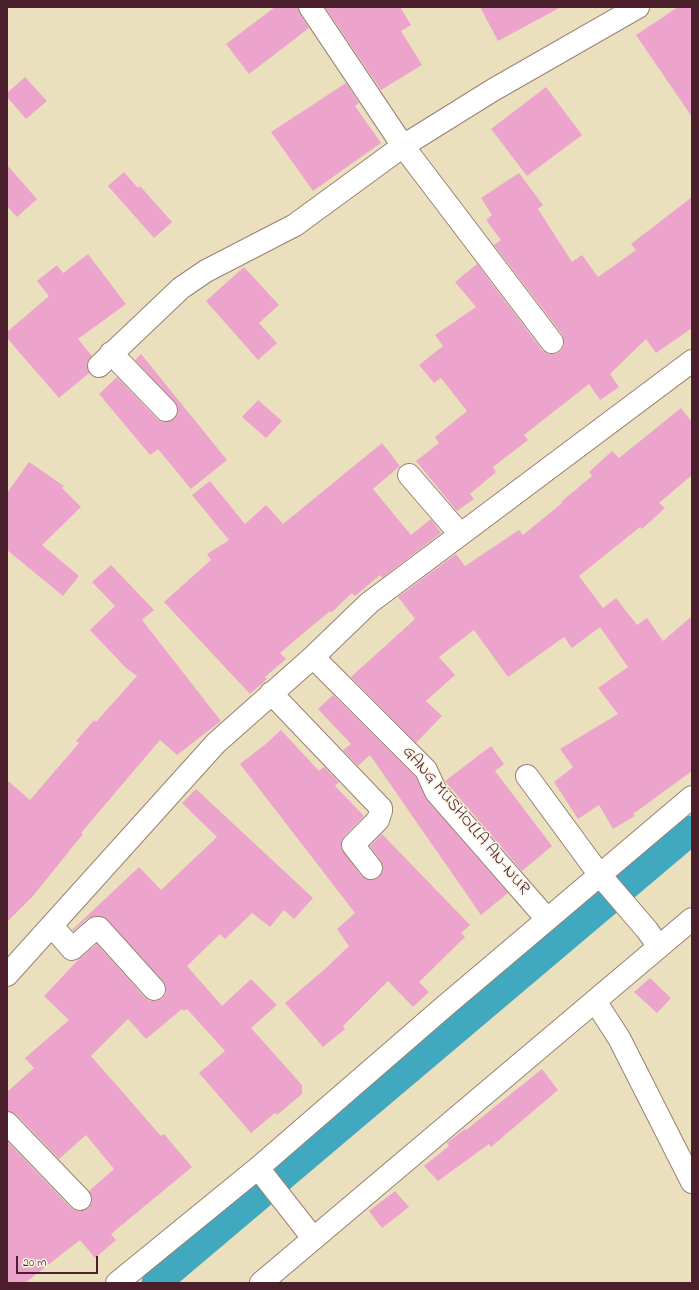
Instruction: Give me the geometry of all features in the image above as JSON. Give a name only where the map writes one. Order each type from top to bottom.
[{"type":"street","points":[[310,7],[403,146],[552,342]]},
{"type":"street","points":[[166,410],[105,359],[181,288],[228,258],[295,225],[403,146],[493,90],[638,7]]},
{"type":"street","points":[[7,975],[216,743],[271,692],[313,657],[369,603],[692,361]]},
{"type":"street","points":[[409,475],[460,534]]},
{"type":"street","name":"GANG MUSHOLLA AN-NUR","points":[[313,657],[426,770],[436,792],[547,919]]},
{"type":"street","points":[[271,692],[381,808],[378,820],[353,845],[371,868]]},
{"type":"street","points":[[527,776],[603,878],[653,938]]},
{"type":"street","points":[[117,1283],[260,1170],[547,919],[603,878],[692,797]]},
{"type":"street","points":[[261,1283],[595,1001],[653,938],[692,919]]},
{"type":"street","points":[[52,926],[72,949],[96,928],[99,928],[154,989]]},
{"type":"street","points":[[595,1001],[619,1038],[692,1182]]},
{"type":"street","points":[[7,1123],[80,1199]]},
{"type":"street","points":[[260,1170],[313,1238]]},
{"type":"building","points":[[275,7],[298,7],[300,14],[309,28],[249,74],[226,44]]},
{"type":"building","points":[[325,7],[400,7],[411,25],[401,31],[422,65],[381,90]]},
{"type":"building","points":[[480,7],[561,7],[498,41]]},
{"type":"building","points":[[678,7],[692,7],[692,117],[636,35]]},
{"type":"building","points":[[25,77],[47,101],[26,119],[7,97],[7,93]]},
{"type":"building","points":[[346,83],[359,103],[355,106],[381,143],[313,191],[271,132]]},
{"type":"building","points":[[546,87],[582,135],[527,176],[491,129]]},
{"type":"building","points":[[7,165],[37,199],[17,217],[7,206]]},
{"type":"building","points":[[124,172],[138,188],[140,186],[172,222],[154,238],[108,186]]},
{"type":"building","points":[[519,173],[543,205],[538,209],[572,262],[582,255],[598,277],[636,250],[631,244],[692,197],[692,328],[656,353],[646,339],[610,374],[619,387],[600,400],[589,384],[524,435],[528,440],[493,467],[496,472],[470,494],[474,499],[457,511],[416,461],[439,443],[435,437],[467,411],[441,378],[434,383],[419,365],[443,346],[435,335],[476,307],[455,282],[477,264],[542,350],[548,354],[554,354],[560,352],[564,346],[562,334],[494,245],[501,240],[486,220],[492,215],[481,198]]},
{"type":"building","points":[[88,254],[126,304],[78,339],[92,356],[87,363],[89,373],[59,398],[7,338],[7,332],[49,296],[37,281],[57,265],[63,273]]},
{"type":"building","points":[[244,267],[279,305],[259,323],[277,343],[258,360],[206,301]]},
{"type":"building","points":[[141,354],[227,460],[191,489],[158,449],[150,455],[99,394],[117,377],[157,419],[163,422],[169,422],[174,419],[178,414],[178,407],[135,360]]},
{"type":"building","points":[[258,400],[282,421],[266,438],[242,417]]},
{"type":"building","points":[[681,408],[692,422],[692,475],[659,503],[665,508],[642,529],[640,527],[579,576],[603,608],[616,598],[637,625],[647,618],[663,641],[692,616],[692,771],[633,814],[635,816],[613,829],[599,805],[578,819],[554,782],[573,767],[560,749],[618,714],[598,688],[628,667],[600,627],[572,648],[564,637],[508,677],[474,630],[439,657],[455,675],[426,701],[442,716],[416,743],[351,677],[415,619],[398,597],[456,554],[465,566],[519,530],[523,535],[592,476],[589,472],[612,451],[619,458]]},
{"type":"building","points":[[382,443],[400,466],[373,489],[411,535],[431,519],[441,533],[382,578],[380,575],[355,596],[352,593],[331,613],[330,611],[280,653],[286,659],[265,677],[267,679],[250,694],[164,602],[211,560],[207,554],[229,540],[192,495],[210,481],[245,524],[266,505],[283,524]]},
{"type":"building","points":[[29,462],[64,486],[62,488],[81,507],[42,545],[79,576],[63,596],[7,550],[7,493]]},
{"type":"building","points":[[111,565],[154,610],[142,620],[221,721],[177,755],[160,740],[81,833],[83,834],[33,896],[7,922],[7,780],[30,800],[79,743],[76,741],[94,720],[96,722],[137,676],[126,668],[90,630],[115,606],[92,582]]},
{"type":"building","points":[[333,695],[416,777],[427,800],[508,893],[481,915],[370,755],[358,766],[343,750],[351,744],[318,709]]},
{"type":"building","points":[[281,730],[319,771],[324,767],[339,782],[335,786],[364,816],[344,836],[341,847],[361,876],[372,880],[378,878],[382,873],[383,867],[381,861],[370,846],[382,834],[470,925],[461,933],[465,937],[419,982],[429,992],[413,1007],[388,981],[343,1026],[345,1029],[323,1047],[285,1003],[325,969],[349,946],[337,929],[355,913],[240,764]]},
{"type":"building","points":[[491,746],[504,764],[495,771],[552,846],[522,871],[445,781]]},
{"type":"building","points":[[196,789],[313,898],[294,919],[284,910],[270,927],[252,913],[225,939],[220,934],[187,966],[222,1006],[251,979],[277,1005],[251,1028],[302,1085],[302,1094],[277,1115],[275,1113],[251,1133],[199,1073],[225,1051],[187,1009],[184,1011],[182,1009],[146,1039],[128,1019],[91,1056],[161,1136],[164,1134],[192,1167],[111,1234],[116,1240],[95,1258],[80,1240],[25,1283],[7,1283],[7,1141],[71,1208],[77,1211],[83,1211],[89,1208],[92,1202],[92,1196],[89,1191],[114,1169],[86,1135],[59,1159],[16,1114],[7,1111],[7,1092],[34,1068],[25,1058],[69,1020],[44,996],[79,959],[97,944],[145,998],[150,1001],[156,1001],[162,999],[166,993],[166,987],[163,981],[104,917],[96,916],[88,918],[73,931],[72,930],[139,867],[161,890],[217,837],[182,803]]},
{"type":"building","points":[[650,978],[671,998],[657,1013],[634,992]]},
{"type":"building","points":[[542,1069],[558,1090],[491,1147],[489,1144],[438,1181],[424,1166],[449,1146],[447,1143],[465,1129],[466,1130]]},
{"type":"building","points":[[395,1191],[409,1207],[382,1228],[369,1211]]},
{"type":"waterway","points":[[156,1283],[692,830]]}]
